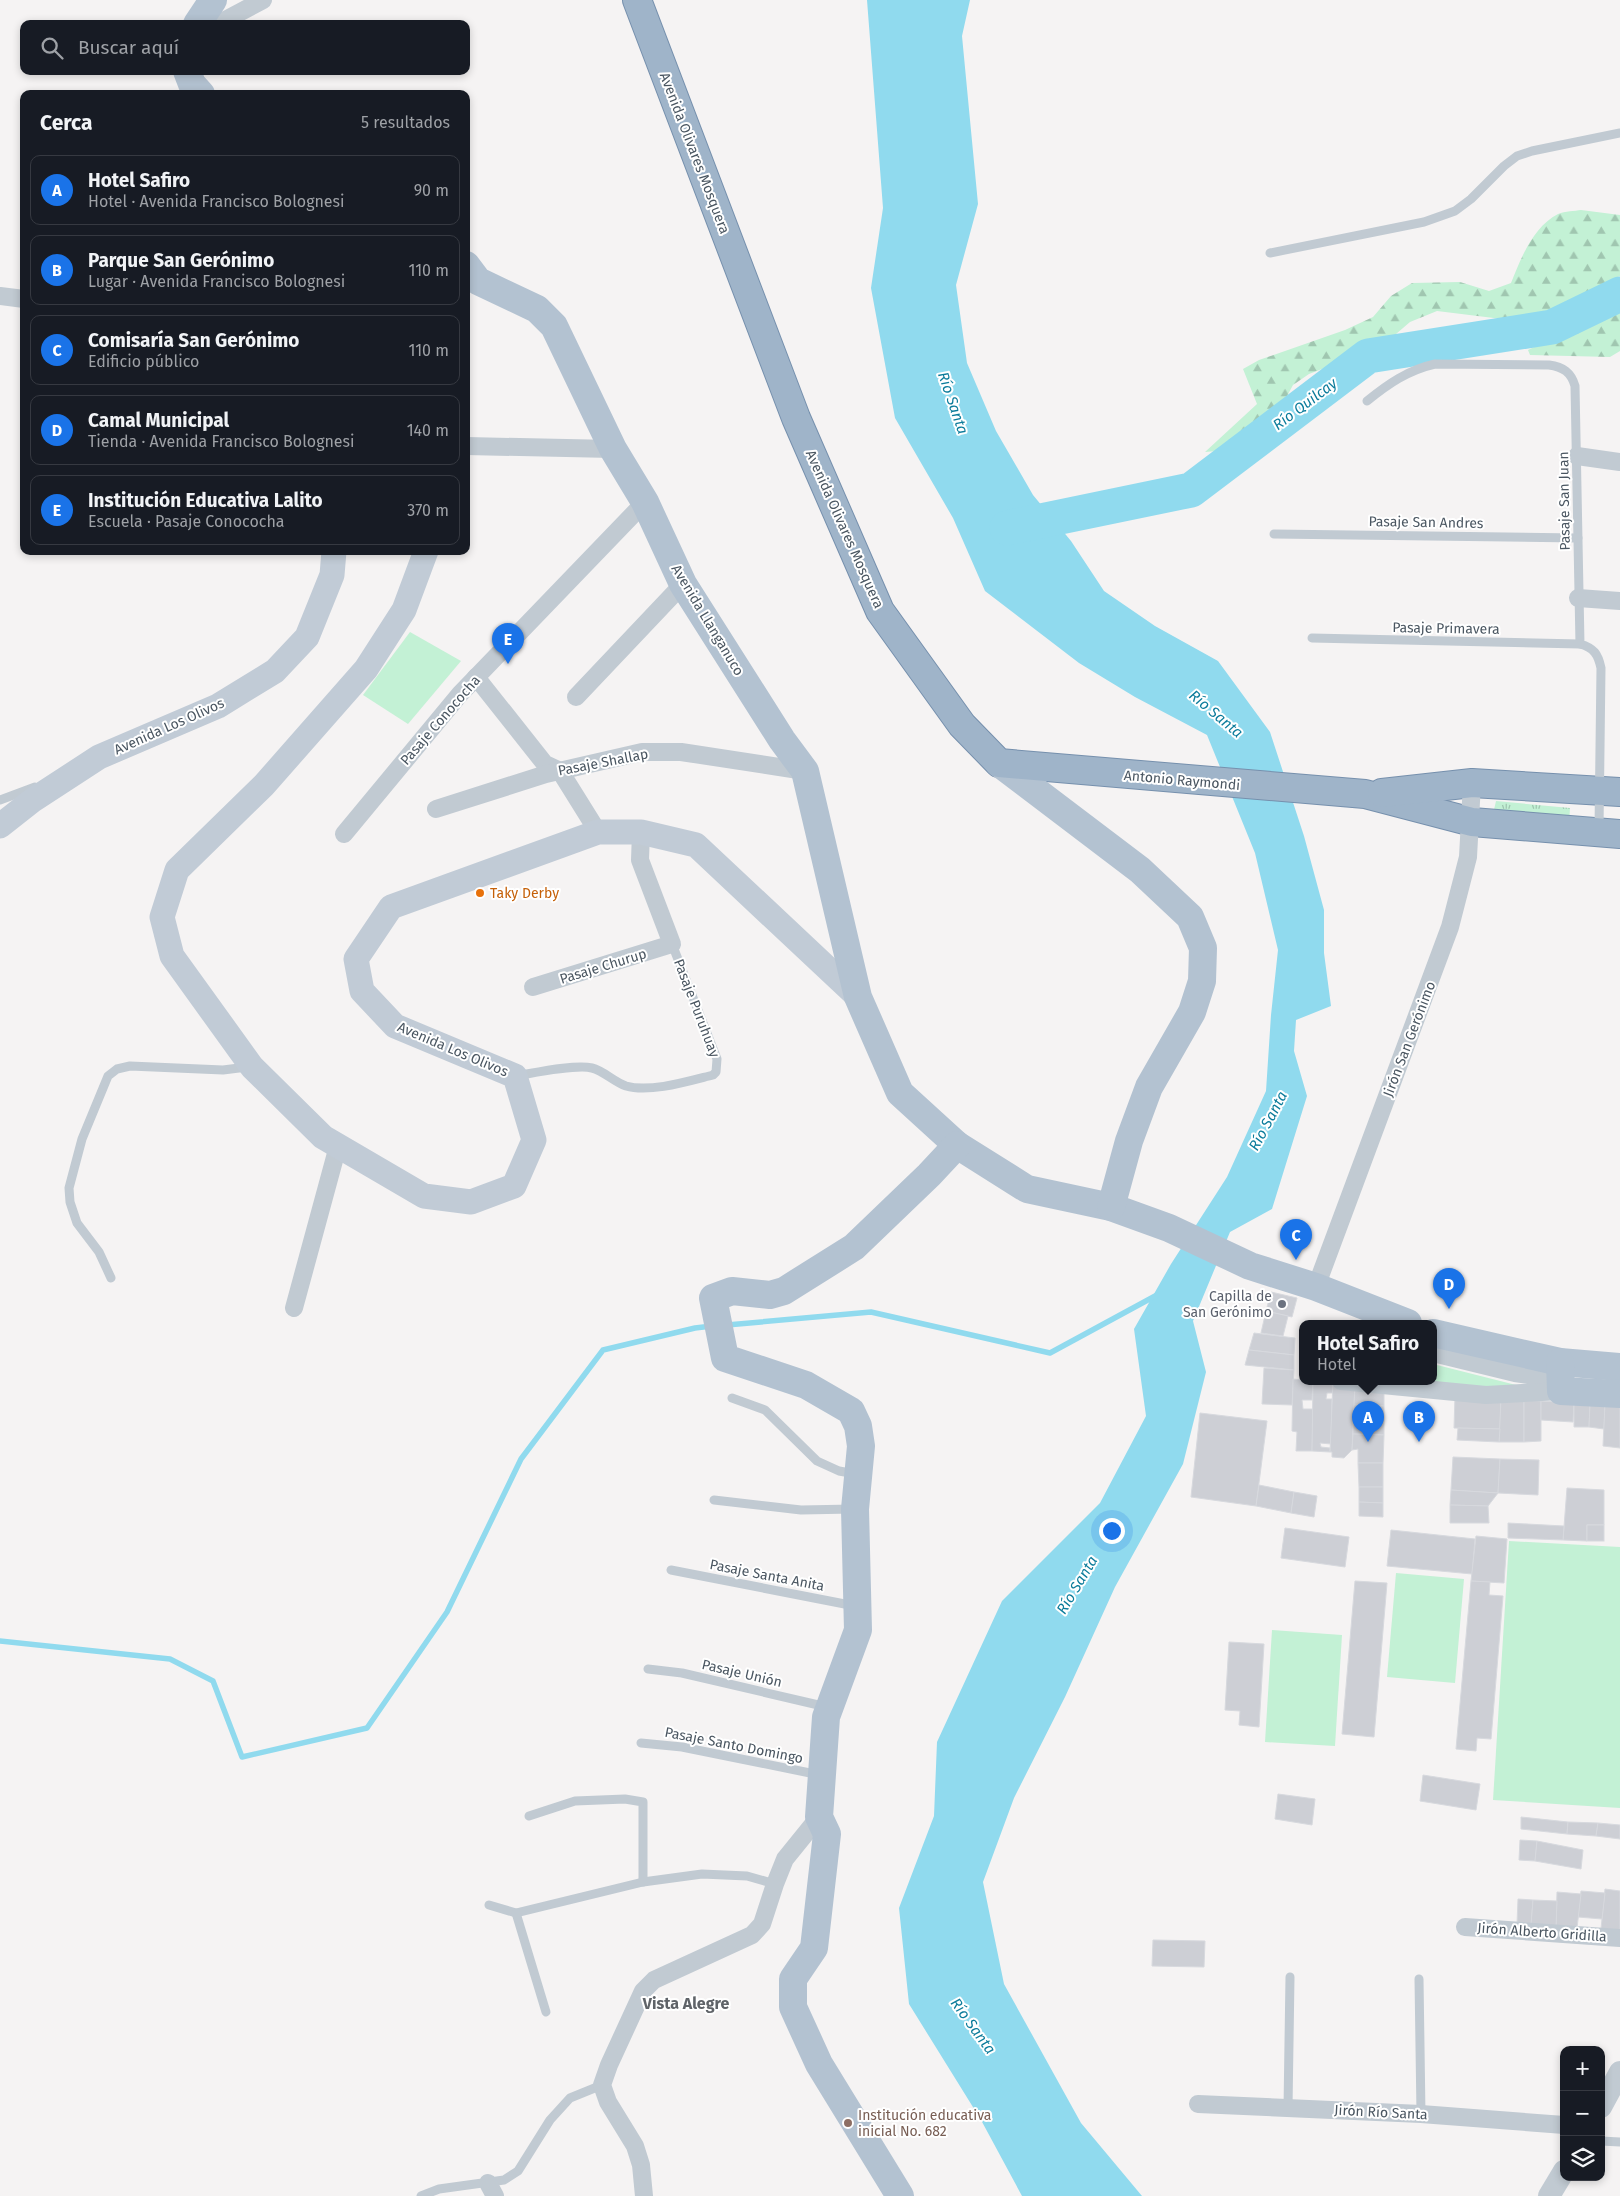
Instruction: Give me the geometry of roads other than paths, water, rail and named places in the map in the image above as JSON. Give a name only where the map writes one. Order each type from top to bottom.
[{"type":"highway","name":"Avenida Olivares Mosquera","points":[[637,0],[796,418],[880,612],[962,725],[999,763]]},
{"type":"highway","name":"Antonio Raymondi","points":[[999,763],[1365,794]]},
{"type":"highway","points":[[1365,794],[1472,784],[1610,792]]},
{"type":"highway","points":[[1365,794],[1472,822],[1609,833]]},
{"type":"main road","points":[[200,20],[213,0]]},
{"type":"main road","points":[[189,75],[192,84],[197,90]]},
{"type":"main road","name":"Avenida Llanganuco","points":[[470,270],[478,280],[537,309],[554,326],[613,449],[645,502],[683,584],[782,740],[805,771],[858,997]]},
{"type":"main road","name":"Avenida Los Olivos","points":[[0,826],[33,800],[99,757],[218,706],[275,671],[307,637],[332,575],[334,555]]},
{"type":"main road","name":"Avenida Los Olivos","points":[[425,555],[404,610],[366,669],[264,785],[177,870],[162,917],[172,956],[252,1066],[323,1137],[424,1196],[471,1202],[514,1186],[534,1140],[515,1076],[395,1026],[362,991],[356,959],[391,907],[598,832],[641,832],[696,845],[858,997],[900,1093],[957,1145],[1027,1189],[1111,1207],[1169,1228],[1250,1266],[1316,1287],[1400,1320]]},
{"type":"main road","name":"Avenida Olivares Mosquera","points":[[999,763],[1140,870],[1190,917],[1202,948],[1202,981],[1192,1012],[1149,1087],[1129,1141],[1111,1207]]},
{"type":"main road","points":[[900,2196],[818,2064],[793,2007],[793,1979],[814,1948],[827,1834],[819,1817],[826,1717],[858,1630],[855,1509],[861,1446],[858,1426],[851,1412],[834,1399],[806,1385],[725,1358],[713,1298],[732,1291],[770,1295],[784,1291],[831,1262],[854,1247],[929,1175],[957,1145]]},
{"type":"main road","points":[[1437,1333],[1561,1378],[1620,1394]]},
{"type":"main road","points":[[1561,1378],[1620,1367]]},
{"type":"street","points":[[225,20],[262,0]]},
{"type":"street","points":[[0,296],[20,298]]},
{"type":"street","points":[[470,446],[613,449]]},
{"type":"street","points":[[1577,456],[1620,462]]},
{"type":"street","name":"Pasaje Conococha","points":[[344,834],[422,738],[476,678],[645,502]]},
{"type":"street","points":[[576,696],[683,584]]},
{"type":"street","points":[[1578,598],[1620,601]]},
{"type":"street","points":[[476,678],[545,764],[560,771],[598,832]]},
{"type":"street","name":"Pasaje Shallap","points":[[436,809],[546,774],[642,752],[681,752],[805,771]]},
{"type":"street","name":"Jirón San Gerónimo","points":[[1316,1287],[1450,927],[1468,857],[1472,822],[1472,784]]},
{"type":"street","name":"Pasaje Puruhuay","points":[[641,832],[640,860],[672,944]]},
{"type":"street","name":"Pasaje Churup","points":[[533,987],[672,944]]},
{"type":"street","points":[[294,1308],[338,1146]]},
{"type":"street","points":[[1437,1354],[1515,1373],[1561,1378]]},
{"type":"street","points":[[1382,1385],[1486,1395],[1561,1378]]},
{"type":"street","points":[[644,2196],[641,2166],[635,2146],[608,2102],[602,2086],[609,2065],[643,1991],[654,1980],[752,1935],[762,1924],[775,1884],[786,1859],[819,1817]]},
{"type":"street","name":"Jirón Alberto Gridilla","points":[[1465,1927],[1620,1938]]},
{"type":"street","points":[[1605,2099],[1618,2078]]},
{"type":"street","name":"Jirón Río Santa","points":[[1198,2104],[1420,2114],[1560,2125]]},
{"type":"street","points":[[1549,2196],[1560,2178]]},
{"type":"lane","points":[[1270,253],[1424,222],[1455,211],[1471,199],[1504,166],[1517,156],[1532,151],[1620,133]]},
{"type":"lane","name":"Pasaje San Juan","points":[[1367,401],[1404,374],[1435,364],[1558,366],[1572,377],[1575,386],[1580,644]]},
{"type":"lane","name":"Pasaje San Andres","points":[[1274,534],[1578,538]]},
{"type":"lane","name":"Pasaje Primavera","points":[[1312,638],[1580,644]]},
{"type":"lane","points":[[1580,644],[1590,647],[1595,652],[1601,668],[1610,792],[1609,833]]},
{"type":"lane","points":[[0,800],[40,786],[55,785]]},
{"type":"lane","name":"Pasaje Puruhuay","points":[[515,1076],[581,1067],[593,1068],[625,1085],[636,1088],[672,1085],[713,1075],[716,1072],[717,1059],[672,944]]},
{"type":"lane","points":[[111,1278],[99,1252],[77,1223],[70,1202],[69,1188],[82,1139],[108,1076],[117,1069],[130,1066],[223,1070],[252,1066]]},
{"type":"lane","points":[[732,1398],[765,1410],[817,1461],[839,1472],[859,1475]]},
{"type":"lane","points":[[714,1500],[801,1510],[855,1509]]},
{"type":"lane","name":"Pasaje Santa Anita","points":[[671,1570],[857,1607]]},
{"type":"lane","name":"Pasaje Unión","points":[[648,1670],[682,1673],[829,1707]]},
{"type":"lane","name":"Pasaje Santo Domingo","points":[[641,1743],[682,1747],[822,1776]]},
{"type":"lane","points":[[529,1816],[575,1802],[625,1799],[643,1802],[643,1882]]},
{"type":"lane","points":[[489,1905],[516,1914],[643,1882],[702,1874],[747,1876],[775,1884]]},
{"type":"lane","points":[[516,1914],[546,2012]]},
{"type":"lane","points":[[1288,2108],[1290,1977]]},
{"type":"lane","points":[[1419,1980],[1420,2114]]},
{"type":"lane","points":[[421,2196],[439,2189],[492,2190],[518,2171],[550,2120],[570,2098],[602,2086]]},
{"type":"lane","points":[[1605,2141],[1620,2142]]},
{"type":"water","name":"Río Santa","points":[[867,0],[970,0],[962,36],[978,204],[956,285],[967,363],[996,431],[1033,495],[1071,541],[1104,591],[1155,626],[1218,661],[1270,732],[1304,836],[1324,910],[1324,953],[1331,1006],[1296,1020],[1294,1051],[1307,1096],[1272,1209],[1230,1232],[1193,1321],[1206,1372],[1183,1464],[1115,1587],[1065,1697],[1014,1798],[983,1882],[1004,1984],[1081,2123],[1142,2196],[1022,2196],[981,2120],[909,2004],[899,1908],[934,1816],[937,1742],[1002,1601],[1100,1503],[1146,1416],[1134,1329],[1171,1264],[1227,1177],[1266,1091],[1278,950],[1255,853],[1207,735],[1135,697],[1079,663],[985,591],[953,518],[895,418],[871,288],[883,208]]},
{"type":"waterway","name":"Río Quilcay","points":[[1007,528],[1191,490],[1368,356],[1552,327],[1620,294]]},
{"type":"waterway","points":[[727,1325],[871,1312],[1050,1353],[1157,1295]]},
{"type":"waterway","points":[[0,1641],[170,1659],[213,1681],[242,1757],[367,1728],[447,1612],[521,1459],[603,1350],[695,1328],[712,1326]]},
{"type":"place","name":"Institución Educativa Lalito","points":[[508,664]]},
{"type":"place","name":"Taky Derby","points":[[480,893]]},
{"type":"place","name":"Comisaría San Gerónimo","points":[[1296,1260]]},
{"type":"place","name":"Capilla de San Gerónimo","points":[[1282,1304]]},
{"type":"place","name":"Camal Municipal","points":[[1449,1309]]},
{"type":"place","name":"Hotel Safiro","points":[[1368,1442]]},
{"type":"place","name":"Parque San Gerónimo","points":[[1419,1442]]},
{"type":"place","name":"Institución educativa inicial No. 682","points":[[848,2123]]},
{"type":"district","name":"Vista Alegre","points":[[686,2003]]}]
